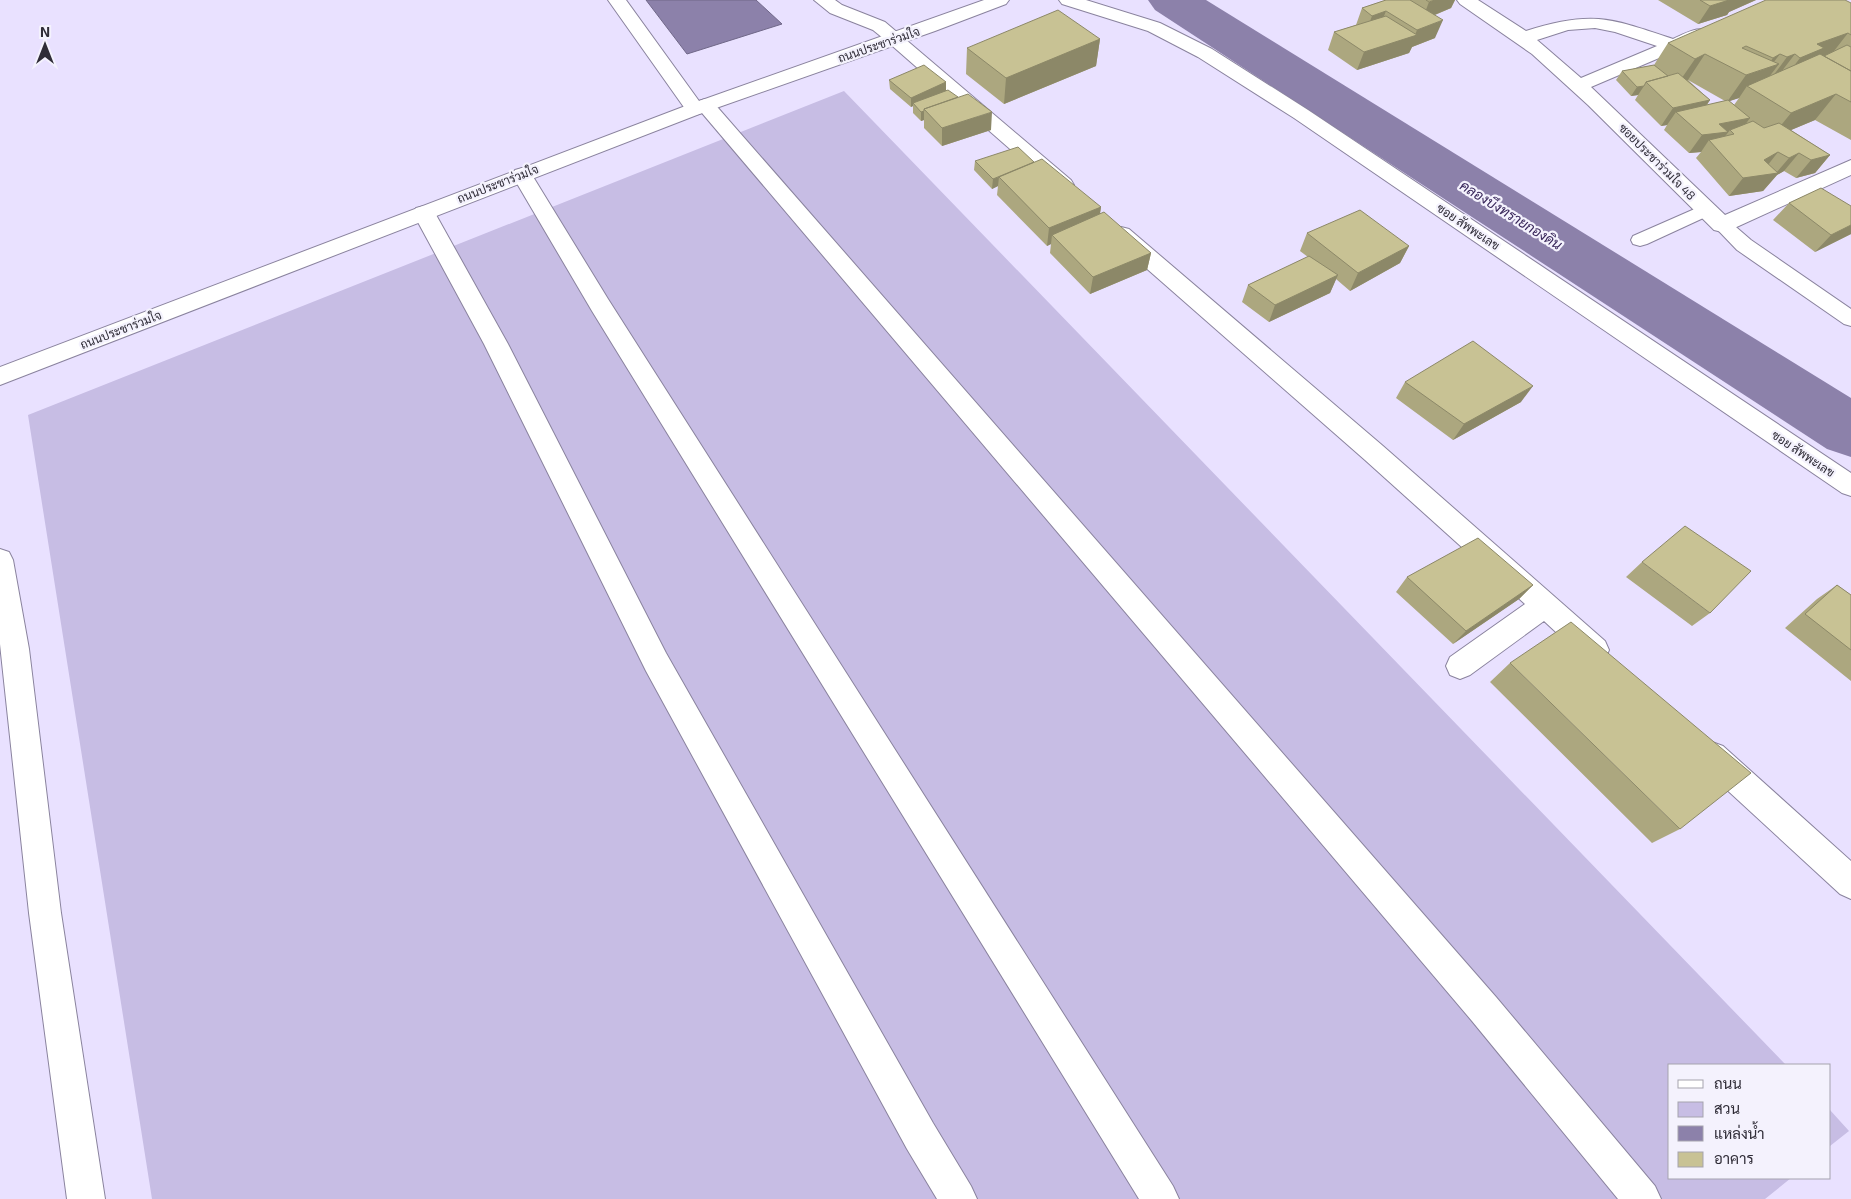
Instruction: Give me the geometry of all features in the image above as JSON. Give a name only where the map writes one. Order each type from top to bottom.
[{"type":"street","points":[[617,0],[700,107],[1484,1009],[1642,1199]]},
{"type":"street","points":[[823,0],[836,10],[878,26],[896,38],[1082,200]]},
{"type":"street","name":"ถนนประชาร่วมใจ","points":[[0,376],[700,107],[1000,0]]},
{"type":"street","name":"ซอย สัพพะเลข","points":[[1068,0],[1154,27],[1213,58],[1301,114],[1851,486]]},
{"type":"street","name":"ซอยประชาร่วมใจ 48","points":[[1466,0],[1524,38],[1578,86],[1722,225]]},
{"type":"street","points":[[1524,38],[1565,25],[1586,23],[1634,32],[1673,45]]},
{"type":"street","points":[[1578,86],[1718,26]]},
{"type":"street","points":[[1722,225],[1848,172]]},
{"type":"street","points":[[522,175],[600,305],[1160,1199]]},
{"type":"street","points":[[424,213],[496,344],[656,662],[920,1136],[958,1199]]},
{"type":"street","points":[[1104,220],[1374,454],[1615,668]]},
{"type":"street","points":[[0,560],[15,650],[45,913],[86,1199]]},
{"type":"street","points":[[1460,666],[1545,605]]},
{"type":"street","points":[[1694,739],[1851,883]]},
{"type":"lane","points":[[1640,240],[1706,210]]},
{"type":"lane","name":"ซอยประชาร่วมใจ 48","points":[[1722,225],[1744,245],[1851,319]]},
{"type":"green space","points":[[844,91],[1785,1064],[1668,1064],[1668,1179],[1790,1179],[1765,1199],[152,1199],[28,415]]},
{"type":"green space","points":[[1831,1111],[1849,1131],[1831,1145]]},
{"type":"water","points":[[646,0],[756,0],[782,24],[687,54]]},
{"type":"building","points":[[1386,0],[1410,0],[1443,20],[1417,30],[1386,11],[1372,16],[1362,8]]},
{"type":"building","points":[[1700,0],[1729,0],[1710,6]]},
{"type":"building","points":[[1766,0],[1845,0],[1851,3],[1851,35],[1848,33],[1817,44],[1824,48],[1800,58],[1795,54],[1787,57],[1780,54],[1773,58],[1746,46],[1742,48],[1779,64],[1746,75],[1705,54],[1695,59],[1668,43]]},
{"type":"building","points":[[1058,10],[1100,39],[1006,78],[967,48]]},
{"type":"building","points":[[1386,16],[1417,35],[1364,52],[1334,32]]},
{"type":"building","points":[[1847,45],[1851,47],[1851,71],[1824,56]]},
{"type":"building","points":[[1820,54],[1851,71],[1851,102],[1836,94],[1791,113],[1747,86]]},
{"type":"building","points":[[924,65],[946,82],[911,98],[889,80]]},
{"type":"building","points":[[1654,65],[1668,76],[1646,82],[1644,86],[1637,87],[1622,71]]},
{"type":"building","points":[[1678,73],[1710,100],[1673,108],[1646,82]]},
{"type":"building","points":[[948,90],[958,97],[924,109],[921,112],[913,103]]},
{"type":"building","points":[[968,94],[992,112],[942,128],[924,109]]},
{"type":"building","points":[[1728,100],[1750,118],[1719,124],[1728,132],[1702,135],[1676,112]]},
{"type":"building","points":[[1753,121],[1764,128],[1779,123],[1830,155],[1811,160],[1799,153],[1789,158],[1778,152],[1764,160],[1778,173],[1743,178],[1709,140],[1734,134],[1730,130]]},
{"type":"building","points":[[1018,147],[1034,162],[993,179],[975,161]]},
{"type":"building","points":[[1042,159],[1101,207],[1049,228],[999,177]]},
{"type":"building","points":[[1821,188],[1851,206],[1851,225],[1831,235],[1789,203]]},
{"type":"building","points":[[1360,210],[1409,246],[1358,273],[1307,233]]},
{"type":"building","points":[[1104,212],[1151,253],[1093,277],[1052,235]]},
{"type":"building","points":[[1309,256],[1338,275],[1275,305],[1248,285]]},
{"type":"building","points":[[1473,341],[1533,386],[1464,424],[1405,382]]},
{"type":"building","points":[[1685,526],[1751,571],[1710,613],[1642,562]]},
{"type":"building","points":[[1478,538],[1533,585],[1466,631],[1407,577]]},
{"type":"building","points":[[1837,585],[1851,595],[1851,650],[1805,614]]},
{"type":"building","points":[[1571,622],[1751,773],[1680,829],[1510,663]]},
{"type":"waterway","name":"คลองบึงทรายกองดิน","points":[[1172,0],[1851,431]]}]
